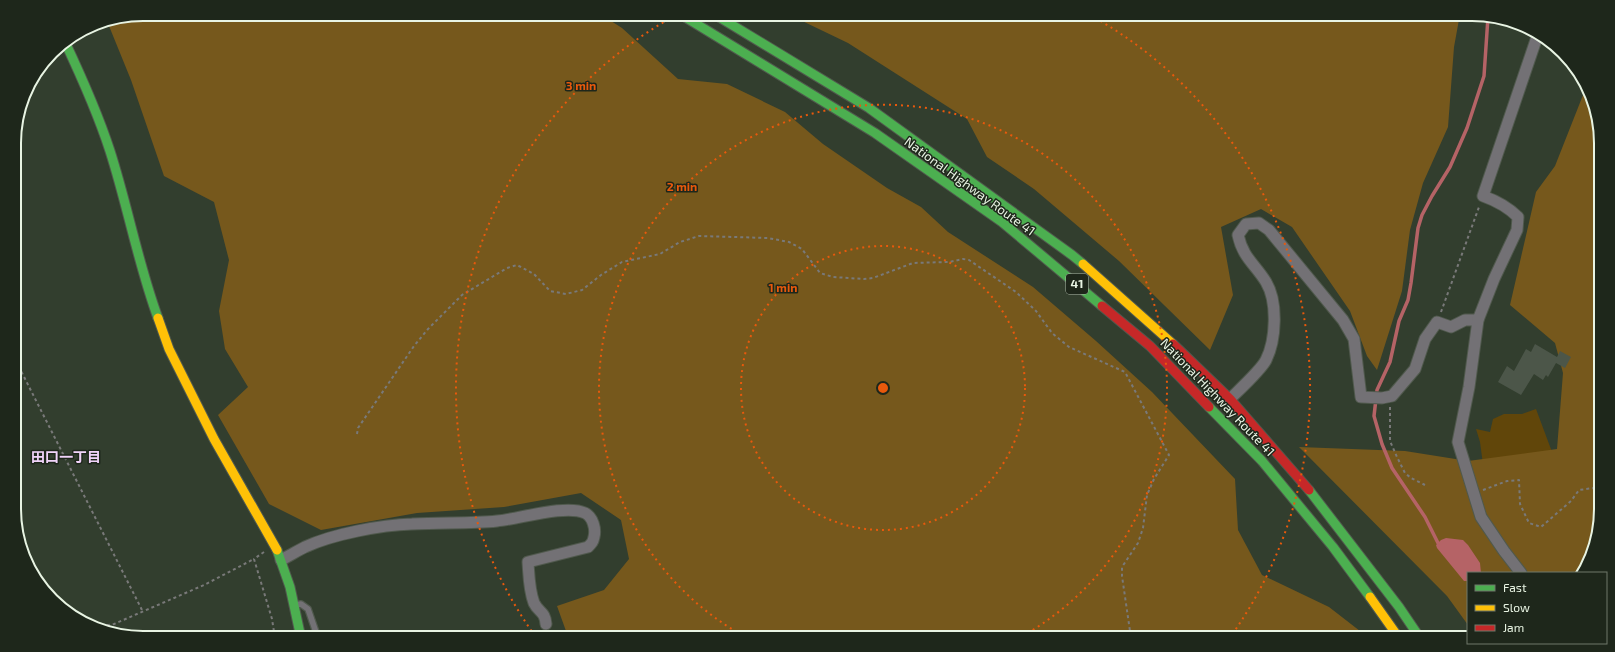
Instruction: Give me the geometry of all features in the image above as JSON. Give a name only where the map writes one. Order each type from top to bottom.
[{"type":"main road","name":"National Highway Route 41","points":[[691,21],[875,133],[1002,222],[1150,346],[1262,461],[1333,547],[1394,631]]},
{"type":"main road","name":"National Highway Route 41","points":[[726,21],[869,108],[1072,255],[1156,328],[1230,399],[1317,499],[1399,607],[1415,631]]},
{"type":"main road","points":[[68,47],[85,83],[99,118],[147,289],[169,349],[214,439],[275,546],[295,605],[300,631]]},
{"type":"street","points":[[1520,572],[1504,552],[1481,517],[1458,442],[1469,387],[1478,320],[1494,279],[1517,230],[1518,217],[1512,211],[1483,196],[1536,39]]},
{"type":"street","points":[[1230,399],[1265,361],[1272,342],[1275,307],[1272,293],[1266,282],[1240,247],[1238,235],[1246,224],[1259,223],[1269,230],[1343,320],[1354,339],[1361,397],[1387,397],[1415,369],[1425,339],[1437,322],[1451,327],[1464,320],[1478,320]]},
{"type":"street","points":[[281,560],[306,546],[318,542],[378,528],[412,524],[484,522],[563,511],[585,513],[591,518],[595,533],[593,542],[588,547],[528,562],[531,592],[535,605],[545,616],[546,624]]},
{"type":"lane","points":[[295,605],[301,604],[308,609],[316,631]]},
{"type":"path","points":[[664,21],[671,26]]},
{"type":"path","points":[[1437,322],[1483,196]]},
{"type":"path","points":[[356,434],[358,428],[409,352],[428,329],[462,295],[508,268],[517,265],[534,274],[550,290],[566,294],[582,290],[601,275],[622,262],[660,254],[680,242],[699,236],[768,238],[789,242],[802,249],[820,273],[833,277],[864,279],[873,278],[913,263],[949,262],[963,259],[969,260],[1016,292],[1036,311],[1052,333],[1069,347],[1125,372],[1169,455],[1154,479],[1147,495],[1143,528],[1138,543],[1122,567],[1130,631]]},
{"type":"path","points":[[21,370],[143,612]]},
{"type":"path","points":[[1387,397],[1390,441],[1406,473],[1411,478],[1425,485]]},
{"type":"path","points":[[1473,493],[1507,481],[1519,480],[1520,504],[1529,523],[1541,527],[1571,501],[1579,490],[1594,487]]},
{"type":"path","points":[[105,625],[114,624],[204,585],[254,559],[275,546]]},
{"type":"path","points":[[254,559],[272,619],[274,631]]},
{"type":"shaded area","points":[[143,21],[611,21],[622,28],[678,79],[727,84],[785,112],[823,144],[887,188],[921,207],[948,232],[1033,287],[1152,392],[1235,479],[1238,530],[1262,575],[1329,607],[1360,631],[566,631],[557,606],[604,590],[629,559],[621,520],[581,493],[504,507],[417,513],[321,530],[269,504],[218,415],[248,387],[225,349],[219,311],[229,260],[214,202],[164,176],[131,80],[109,26]]},
{"type":"shaded area","points":[[802,21],[1459,21],[1454,47],[1448,127],[1423,183],[1410,230],[1402,291],[1377,370],[1367,356],[1350,311],[1292,227],[1261,209],[1221,227],[1233,295],[1210,350],[1119,261],[1034,189],[987,157],[967,119],[848,43]]},
{"type":"shaded area","points":[[1584,93],[1590,111],[1594,143],[1594,517],[1592,533],[1588,548],[1576,572],[1467,572],[1467,624],[1447,596],[1299,447],[1405,451],[1468,461],[1557,449],[1563,373],[1555,343],[1510,305],[1536,192],[1555,166]]},
{"type":"shaded area","points":[[1536,409],[1555,460],[1590,541],[1578,569],[1484,472],[1480,442],[1476,429],[1490,432],[1493,419],[1504,414],[1522,414]]},
{"type":"shaded area","points":[[1446,538],[1463,540],[1480,563],[1481,572],[1467,572],[1467,581],[1464,581],[1437,548],[1436,545],[1441,540]]},
{"type":"building","points":[[1535,344],[1557,357],[1560,351],[1571,357],[1565,368],[1556,363],[1548,377],[1546,375],[1543,380],[1534,374],[1521,395],[1498,382],[1507,366],[1514,371],[1526,349],[1531,352]]},
{"type":"waterway","points":[[1438,543],[1425,517],[1392,468],[1382,444],[1374,416],[1377,390],[1390,362],[1399,321],[1408,300],[1418,228],[1422,215],[1450,167],[1467,128],[1484,76],[1488,22]]},
{"type":"traffic: fast","points":[[691,21],[875,133],[1002,222],[1102,306]]},
{"type":"traffic: fast","points":[[726,21],[869,108],[1083,264]]},
{"type":"traffic: fast","points":[[68,48],[78,69],[110,151],[151,298],[158,318]]},
{"type":"traffic: fast","points":[[1209,407],[1262,461],[1333,547],[1370,597]]},
{"type":"traffic: fast","points":[[1309,490],[1399,607],[1415,631]]},
{"type":"traffic: fast","points":[[277,550],[290,587],[299,631]]},
{"type":"traffic: slow","points":[[1083,264],[1173,344]]},
{"type":"traffic: slow","points":[[158,318],[169,349],[214,439],[277,550]]},
{"type":"traffic: slow","points":[[1370,597],[1394,631]]},
{"type":"traffic: jam","points":[[1102,306],[1150,346],[1209,407]]},
{"type":"traffic: jam","points":[[1173,344],[1230,399],[1309,490]]},
{"type":"district","name":"田口一丁目","points":[[66,457]]}]
